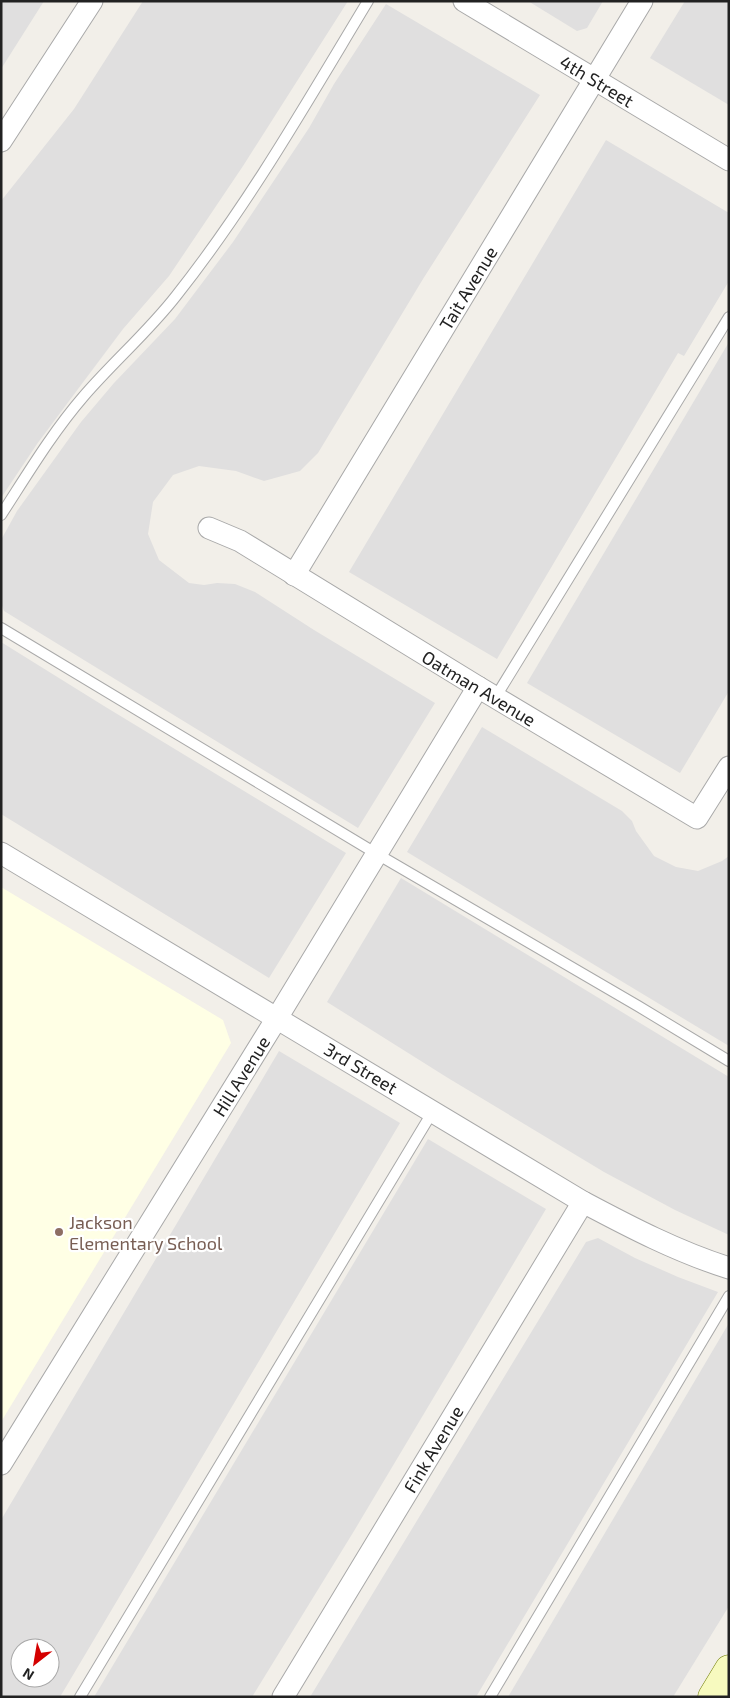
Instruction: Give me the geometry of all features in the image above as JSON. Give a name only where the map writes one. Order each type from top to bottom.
[{"type":"street","points":[[1,141],[92,1]]},
{"type":"street","name":"4th Street","points":[[464,1],[729,160]]},
{"type":"street","name":"Tait Avenue","points":[[294,575],[642,1]]},
{"type":"street","name":"Oatman Avenue","points":[[209,528],[240,541],[486,692],[697,818],[729,767]]},
{"type":"street","name":"Hill Avenue","points":[[1,1464],[377,854],[486,692]]},
{"type":"street","name":"3rd Street","points":[[1,853],[583,1202],[632,1228],[696,1258],[729,1268]]},
{"type":"street","name":"Fink Avenue","points":[[283,1697],[583,1202]]},
{"type":"street","points":[[712,1697],[729,1669]]},
{"type":"lane","points":[[1,515],[41,453],[82,397],[175,298],[216,243],[261,178],[368,1]]},
{"type":"lane","points":[[486,692],[729,317]]},
{"type":"lane","points":[[1,628],[377,854],[729,1061]]},
{"type":"lane","points":[[80,1697],[433,1112]]},
{"type":"lane","points":[[490,1697],[729,1296]]},
{"type":"shaded area","points":[[1,1],[44,1],[1,69]]},
{"type":"shaded area","points":[[143,1],[348,1],[243,166],[169,276],[123,329],[37,444],[1,498],[1,201],[74,109]]},
{"type":"shaded area","points":[[528,1],[603,1],[587,28],[577,31]]},
{"type":"shaded area","points":[[685,1],[729,1],[729,105],[650,58]]},
{"type":"shaded area","points":[[386,4],[540,95],[423,279],[318,453],[300,471],[264,481],[236,471],[199,466],[173,475],[153,502],[148,534],[159,560],[189,583],[204,585],[217,583],[235,584],[255,592],[435,703],[358,828],[4,611],[1,603],[1,540],[17,511],[81,422],[114,383],[175,319],[233,242],[309,128],[334,84]]},
{"type":"shaded area","points":[[606,140],[729,213],[729,281],[684,356],[678,353],[497,659],[349,572]]},
{"type":"shaded area","points":[[729,342],[729,691],[680,773],[527,683]]},
{"type":"shaded area","points":[[1,642],[346,853],[269,978],[1,814]]},
{"type":"shaded area","points":[[482,727],[622,811],[632,821],[636,831],[654,856],[676,867],[698,871],[729,856],[729,1046],[407,852]]},
{"type":"shaded area","points":[[401,878],[729,1077],[729,1235],[675,1210],[604,1172],[327,1002]]},
{"type":"shaded area","name":"Jackson Elementary School","points":[[1,887],[223,1020],[231,1043],[1,1422]]},
{"type":"shaded area","points":[[279,1051],[400,1123],[60,1697],[1,1697],[1,1520]]},
{"type":"shaded area","points":[[428,1139],[546,1209],[354,1531],[252,1697],[94,1697]]},
{"type":"shaded area","points":[[598,1238],[635,1258],[718,1292],[476,1697],[310,1697],[586,1242]]},
{"type":"shaded area","points":[[729,1323],[729,1606],[673,1697],[508,1697]]},
{"type":"place","name":"Jackson Elementary School","points":[[59,1232]]}]
